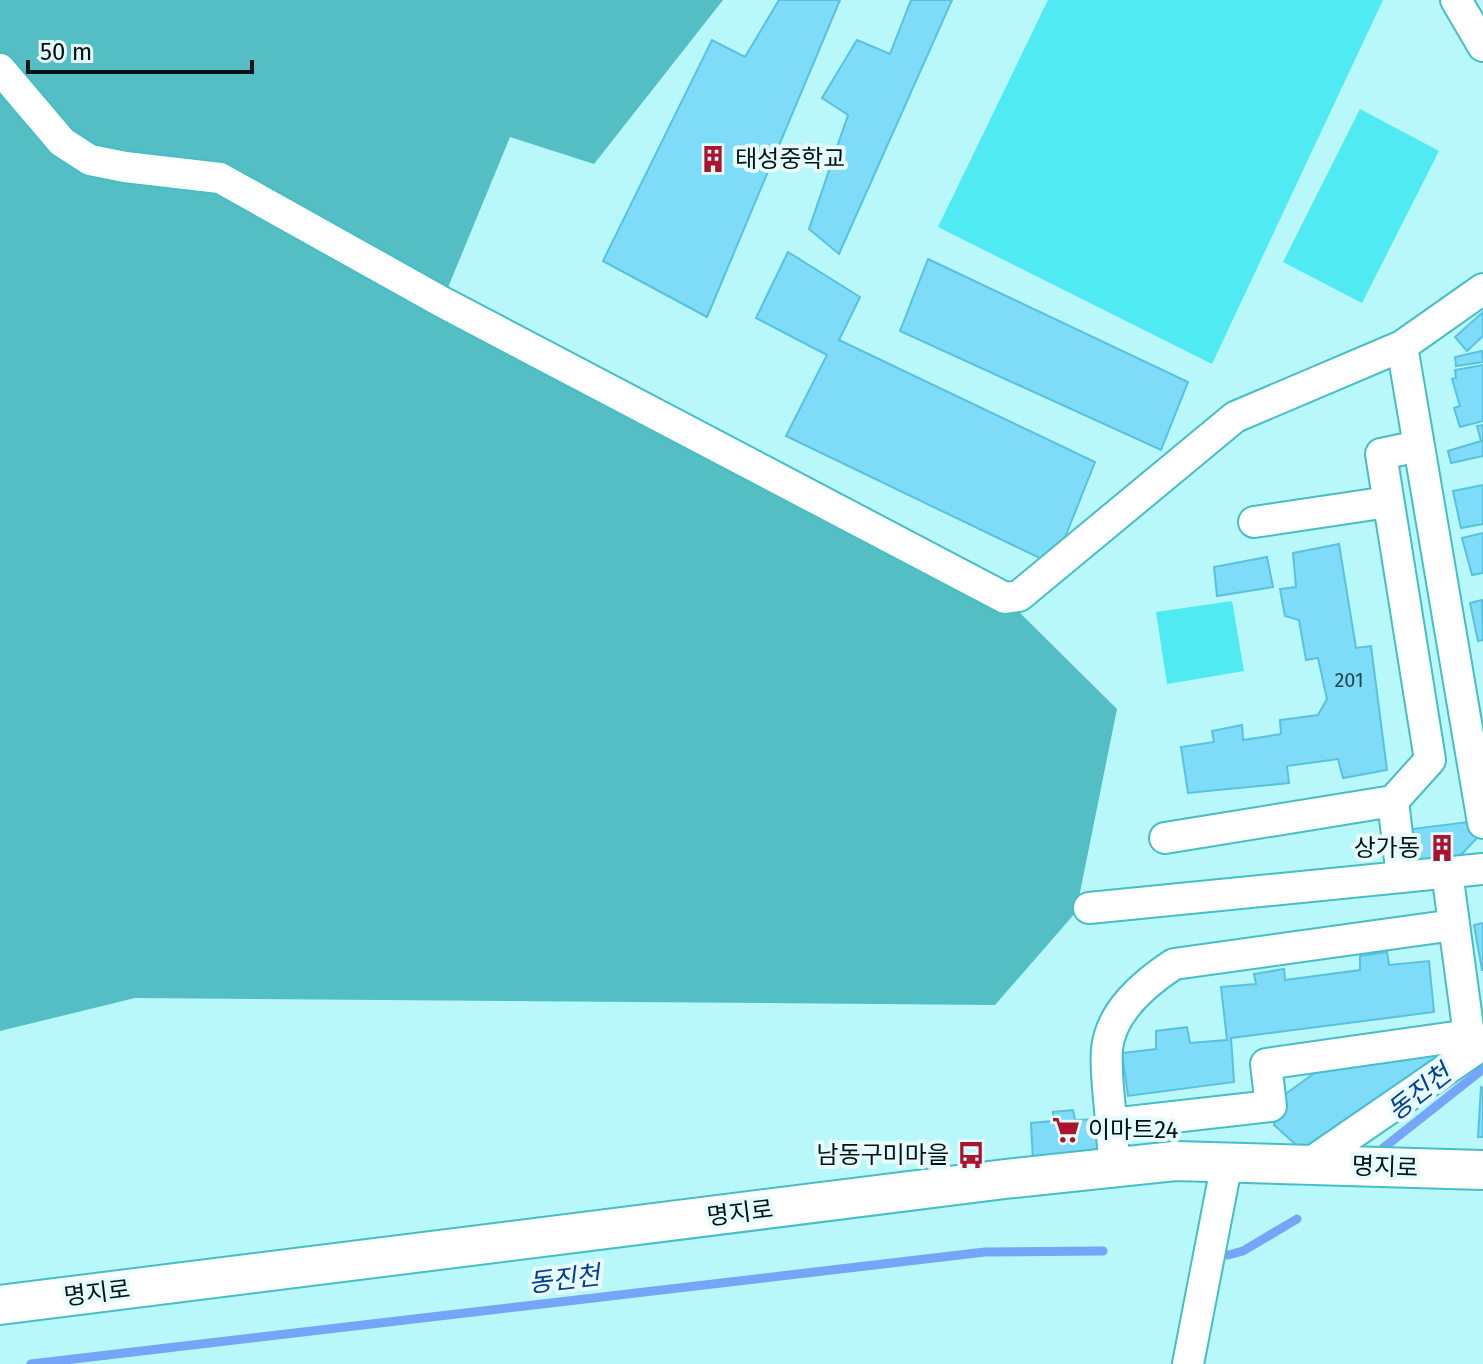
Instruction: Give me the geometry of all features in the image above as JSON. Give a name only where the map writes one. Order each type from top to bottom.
[{"type":"main road","name":"명지로","points":[[0,1305],[1175,1161],[1483,1170]]},
{"type":"street","points":[[1456,0],[1483,46]]},
{"type":"street","points":[[0,69],[62,142],[90,160],[220,178],[442,302],[1005,598],[1019,596],[1235,417],[1402,346],[1483,289]]},
{"type":"street","points":[[1402,346],[1483,823]]},
{"type":"street","points":[[1165,838],[1393,801],[1430,760],[1381,454],[1419,446]]},
{"type":"street","points":[[1254,522],[1388,502]]},
{"type":"street","points":[[1393,801],[1402,877]]},
{"type":"street","points":[[1089,908],[1483,869]]},
{"type":"street","points":[[1111,1124],[1271,1106],[1266,1064],[1469,1035],[1447,872]]},
{"type":"street","points":[[1115,1168],[1107,1047],[1118,1018],[1149,980],[1174,964],[1454,925]]},
{"type":"street","points":[[1307,1165],[1483,1044]]},
{"type":"street","points":[[1188,1364],[1227,1162]]},
{"type":"shaded area","points":[[0,0],[723,0],[594,164],[510,137],[442,302],[1005,598],[1117,709],[1076,912],[995,1005],[135,998],[0,1031]]},
{"type":"shaded area","points":[[1048,0],[1383,0],[1212,364],[938,227]]},
{"type":"shaded area","points":[[1360,109],[1439,151],[1362,303],[1283,262]]},
{"type":"shaded area","points":[[1232,601],[1244,671],[1167,684],[1156,612]]},
{"type":"building","name":"태성중학교","points":[[779,0],[840,0],[707,317],[603,261],[712,40],[745,57]]},
{"type":"building","points":[[911,0],[952,0],[839,254],[809,229],[848,115],[822,98],[857,40],[890,54]]},
{"type":"building","points":[[788,252],[860,297],[839,340],[1095,462],[1054,565],[786,436],[827,355],[756,318]]},
{"type":"building","points":[[928,259],[1188,382],[1161,450],[900,331]]},
{"type":"building","points":[[1483,312],[1483,336],[1467,351],[1455,337]]},
{"type":"building","points":[[1482,351],[1483,362],[1456,366],[1455,357]]},
{"type":"building","points":[[1483,365],[1483,421],[1460,427],[1454,408],[1460,406],[1452,379],[1456,378],[1455,370]]},
{"type":"building","points":[[1483,425],[1483,456],[1451,463],[1448,451],[1481,441],[1477,426]]},
{"type":"building","points":[[1483,485],[1483,524],[1461,528],[1453,491]]},
{"type":"building","points":[[1483,533],[1483,573],[1472,575],[1462,538]]},
{"type":"building","points":[[1339,544],[1356,648],[1371,646],[1387,770],[1343,778],[1338,759],[1287,766],[1289,783],[1188,793],[1181,747],[1214,742],[1212,731],[1242,725],[1243,740],[1281,734],[1280,720],[1318,715],[1327,699],[1318,658],[1306,660],[1299,620],[1285,616],[1280,589],[1296,587],[1293,553]]},
{"type":"building","points":[[1267,557],[1273,587],[1217,596],[1214,567]]},
{"type":"building","points":[[1482,600],[1483,640],[1478,641],[1470,603]]},
{"type":"building","name":"상가동","points":[[1476,821],[1478,837],[1458,858],[1420,864],[1412,829]]},
{"type":"building","points":[[1483,923],[1483,970],[1482,970],[1474,925]]},
{"type":"building","points":[[1387,952],[1389,965],[1429,961],[1434,1012],[1231,1038],[1234,1082],[1128,1096],[1122,1053],[1156,1049],[1156,1031],[1187,1027],[1190,1043],[1227,1040],[1221,987],[1256,984],[1254,974],[1284,969],[1285,980],[1360,970],[1360,956]]},
{"type":"building","points":[[1448,1050],[1304,1152],[1274,1125],[1284,1095],[1327,1064]]},
{"type":"building","points":[[1481,1087],[1483,1137],[1478,1137]]},
{"type":"building","points":[[1073,1110],[1075,1120],[1099,1119],[1102,1155],[1033,1161],[1031,1123],[1053,1121],[1053,1112]]},
{"type":"waterway","name":"동진천","points":[[1382,1149],[1483,1069]]},
{"type":"waterway","name":"동진천","points":[[1228,1255],[1243,1251],[1297,1219]]},
{"type":"waterway","name":"동진천","points":[[31,1364],[985,1252],[1103,1251]]},
{"type":"place","name":"태성중학교","points":[[713,159]]},
{"type":"place","name":"상가동","points":[[1442,848]]},
{"type":"place","name":"이마트24","points":[[1066,1130]]},
{"type":"place","name":"남동구미마을","points":[[971,1155]]}]
